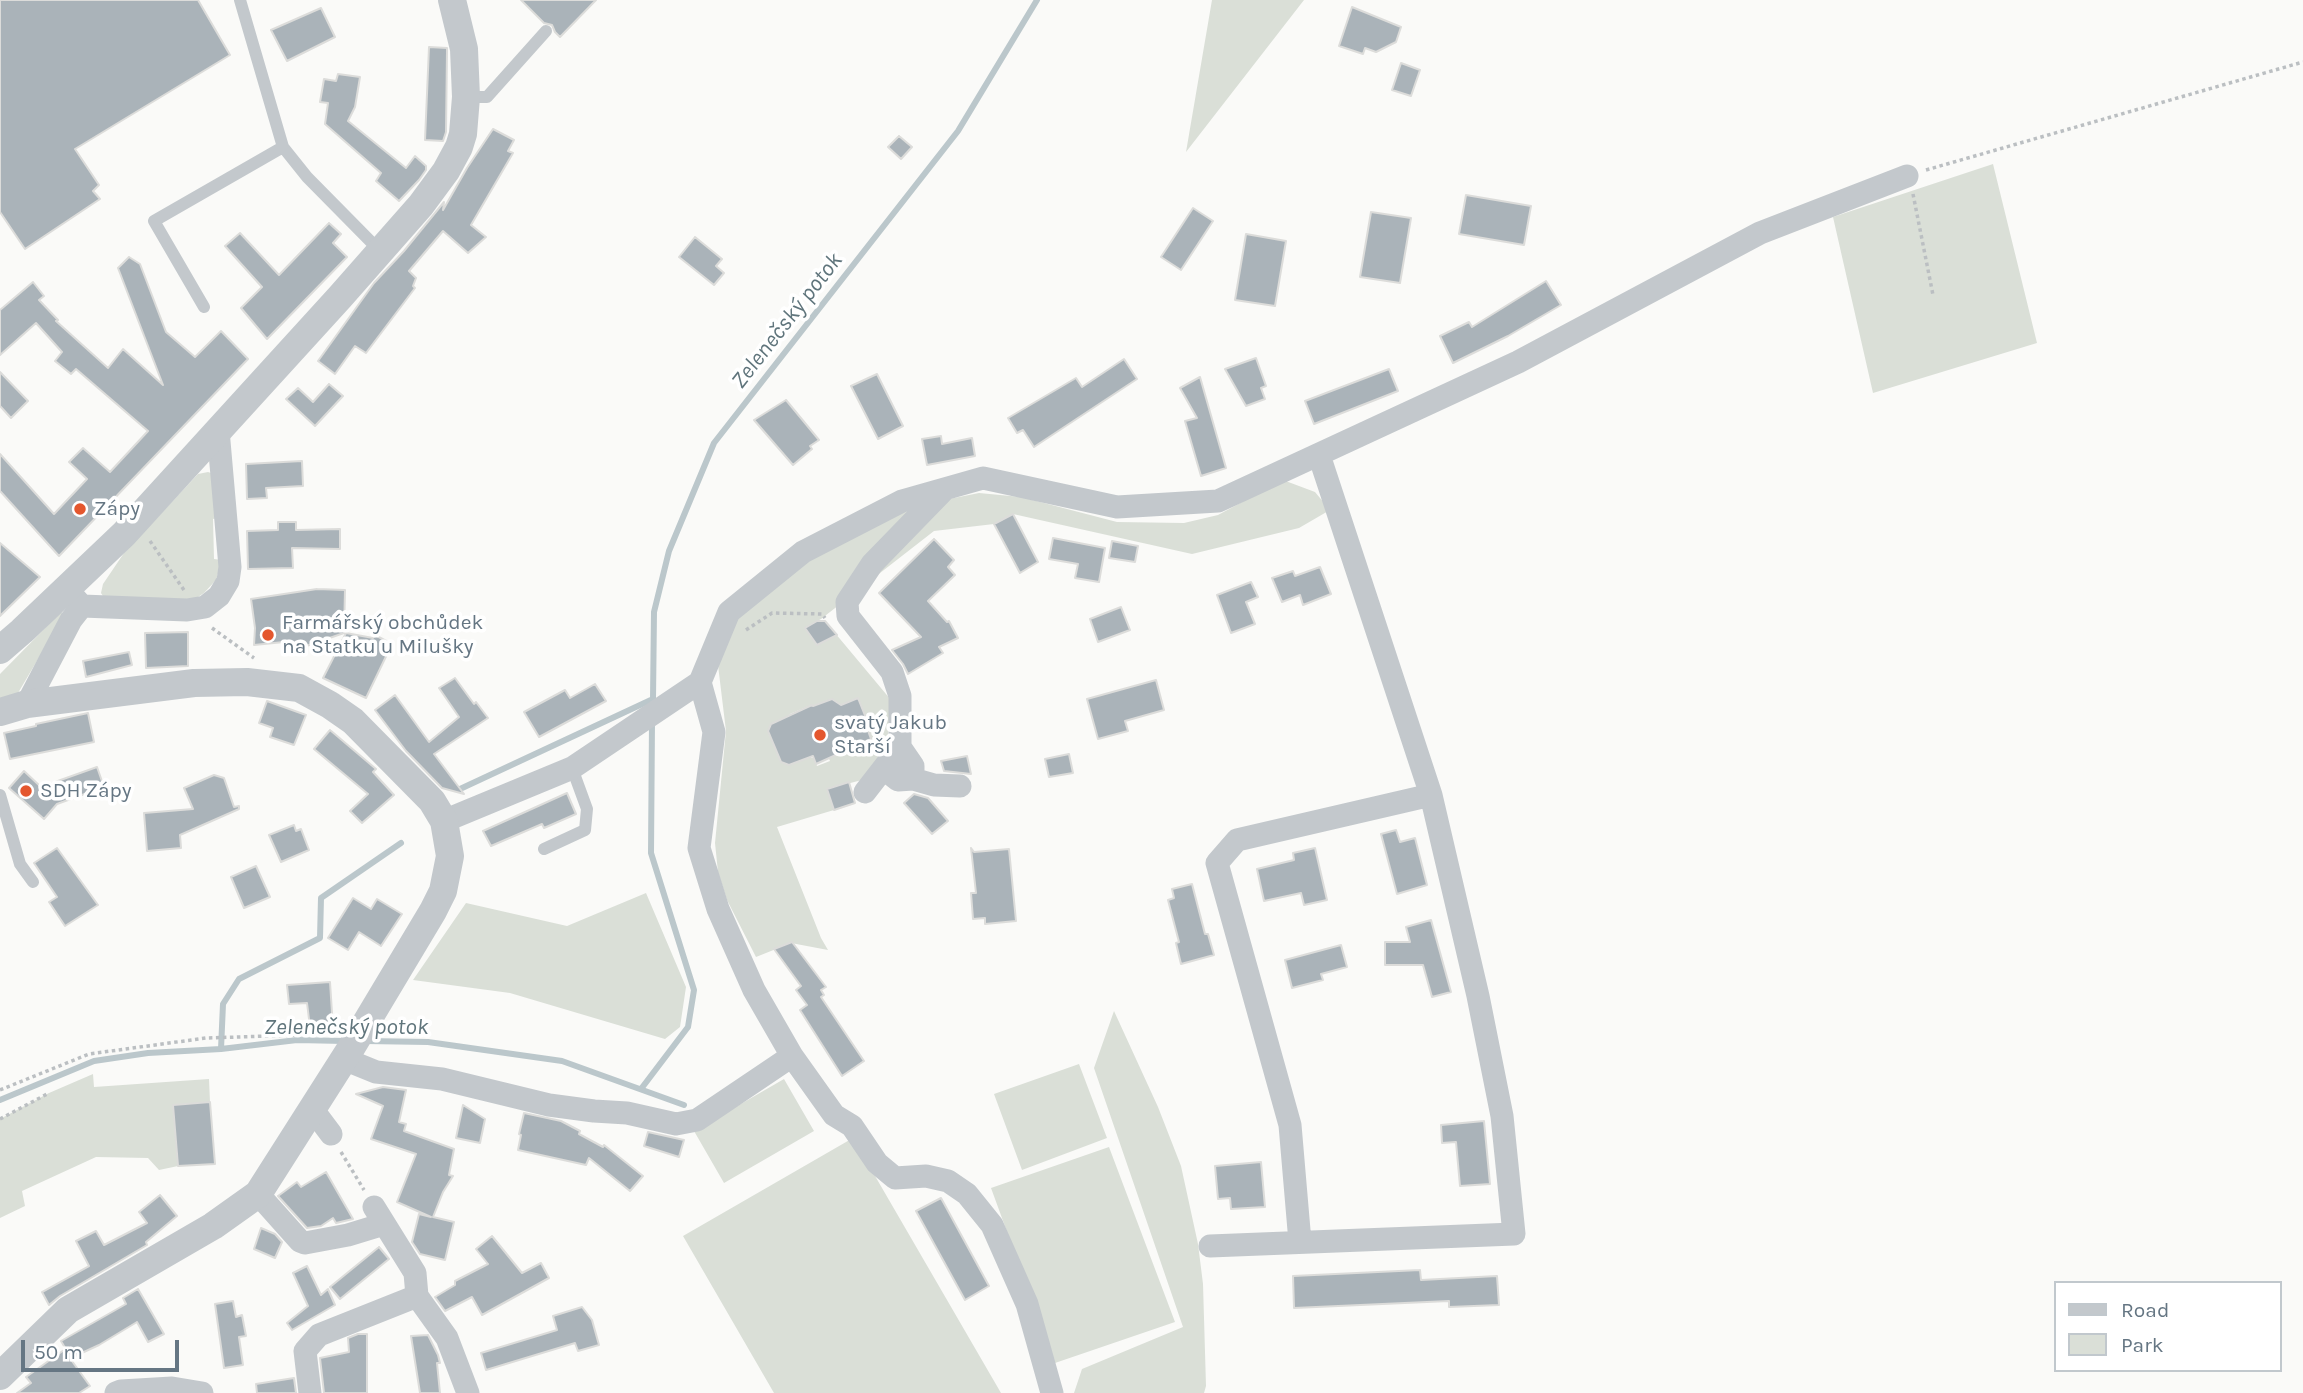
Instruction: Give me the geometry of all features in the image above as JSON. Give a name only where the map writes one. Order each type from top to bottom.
[{"type":"street","points":[[0,650],[74,598],[124,534],[421,205],[453,159],[463,134],[466,97],[464,48],[452,0]]},
{"type":"street","points":[[444,821],[572,768],[700,682],[729,612],[803,552],[902,501],[983,478],[1117,507],[1218,501],[1518,362],[1760,233],[1907,176]]},
{"type":"street","points":[[74,598],[196,609],[205,607],[219,596],[229,574],[218,430]]},
{"type":"street","points":[[1210,1246],[1514,1234],[1502,1116],[1478,996],[1431,795],[1319,456]]},
{"type":"street","points":[[913,779],[913,766],[900,747],[900,696],[892,672],[848,616],[847,602],[872,564],[944,490]]},
{"type":"street","points":[[27,704],[71,620],[74,598]]},
{"type":"street","points":[[0,712],[27,704],[194,683],[247,682],[299,688],[353,721],[432,800],[444,821],[450,856],[443,891],[350,1043],[313,1110],[258,1194],[213,1226],[68,1310],[0,1376]]},
{"type":"street","points":[[700,682],[714,732],[699,848],[718,909],[754,990],[792,1056],[834,1115],[852,1126],[877,1163],[895,1178],[926,1176],[948,1181],[967,1194],[992,1225],[1027,1304],[1052,1393]]},
{"type":"street","points":[[864,792],[900,747]]},
{"type":"street","points":[[884,769],[898,779],[960,786]]},
{"type":"street","points":[[1300,1242],[1290,1125],[1217,863],[1237,840],[1431,795]]},
{"type":"street","points":[[350,1043],[376,1072],[442,1079],[549,1105],[627,1113],[676,1125],[698,1120],[792,1056]]},
{"type":"street","points":[[313,1110],[331,1134]]},
{"type":"street","points":[[258,1194],[300,1241],[305,1243],[348,1236],[379,1215],[415,1273],[417,1296],[447,1338],[468,1393]]},
{"type":"street","points":[[310,1393],[305,1351],[319,1335],[417,1296]]},
{"type":"street","points":[[116,1393],[172,1388],[202,1393]]},
{"type":"lane","points":[[240,0],[283,146],[307,177],[380,251]]},
{"type":"lane","points":[[466,97],[487,97],[546,31]]},
{"type":"lane","points":[[204,307],[154,221],[283,146]]},
{"type":"lane","points":[[544,849],[585,830],[587,809],[572,768]]},
{"type":"lane","points":[[0,795],[20,864],[33,882]]},
{"type":"path","points":[[1933,295],[1913,191],[1907,176],[2303,62]]},
{"type":"path","points":[[144,532],[196,609],[198,619],[263,663]]},
{"type":"path","points":[[712,653],[772,613],[822,614],[831,624]]},
{"type":"path","points":[[0,1090],[89,1054],[216,1038],[350,1043]]},
{"type":"path","points":[[0,1119],[49,1093]]},
{"type":"path","points":[[331,1134],[379,1215]]},
{"type":"green space","points":[[1212,0],[1304,0],[1186,152]]},
{"type":"green space","points":[[1993,164],[2037,343],[1873,393],[1833,217]]},
{"type":"green space","points":[[208,472],[217,475],[221,517],[213,519],[214,559],[222,560],[216,580],[192,601],[105,599],[101,593],[103,584],[124,553],[198,474]]},
{"type":"green space","points":[[1283,480],[1315,492],[1330,510],[1299,528],[1192,554],[1013,514],[994,524],[934,531],[821,619],[806,627],[807,631],[835,633],[891,700],[887,745],[862,780],[827,789],[834,810],[777,827],[828,950],[791,943],[756,957],[727,900],[718,872],[715,843],[726,731],[717,657],[733,622],[775,583],[822,552],[909,507],[979,493],[1021,497],[1117,522],[1184,523],[1218,515]],"holes":[[[857,698],[868,723],[871,739],[855,746],[826,752],[830,761],[817,766],[814,758],[807,758],[788,717],[811,705],[832,699],[841,705]]]},
{"type":"green space","points":[[61,612],[64,615],[18,693],[0,699],[0,674]]},
{"type":"green space","points":[[646,893],[686,987],[680,1027],[665,1039],[510,993],[413,980],[466,903],[567,926]]},
{"type":"green space","points":[[1114,1011],[1158,1107],[1181,1166],[1198,1244],[1203,1284],[1204,1393],[1074,1393],[1082,1369],[1183,1327],[1094,1068]]},
{"type":"green space","points":[[1079,1064],[1107,1138],[1022,1170],[994,1094]]},
{"type":"green space","points":[[93,1074],[94,1087],[209,1079],[210,1102],[173,1105],[178,1166],[159,1170],[148,1158],[96,1157],[22,1191],[25,1206],[0,1218],[0,1119]]},
{"type":"green space","points":[[784,1079],[814,1131],[724,1183],[694,1131]]},
{"type":"green space","points":[[853,1138],[1001,1393],[774,1393],[683,1236]]},
{"type":"green space","points":[[1109,1147],[1175,1322],[1055,1363],[991,1188]]},
{"type":"building","points":[[0,0],[198,0],[230,55],[75,149],[99,185],[93,191],[100,199],[25,249],[0,212]]},
{"type":"building","points":[[521,0],[596,0],[560,37],[552,25],[544,23]]},
{"type":"building","points":[[1352,7],[1401,27],[1396,42],[1376,52],[1365,48],[1363,54],[1339,46]]},
{"type":"building","points":[[321,8],[335,37],[287,61],[271,30]]},
{"type":"building","points":[[429,47],[447,48],[446,132],[443,141],[425,140]]},
{"type":"building","points":[[1401,63],[1420,70],[1411,96],[1392,90]]},
{"type":"building","points":[[338,74],[360,77],[355,107],[348,121],[406,168],[415,156],[426,166],[419,180],[399,201],[376,181],[381,173],[325,124],[328,103],[320,102],[324,79],[336,81]]},
{"type":"building","points":[[493,129],[514,140],[508,151],[513,153],[471,225],[486,237],[468,253],[443,231],[409,271],[416,278],[413,286],[415,288],[366,353],[355,346],[335,374],[318,361],[374,283],[444,202],[443,210]]},
{"type":"building","points":[[899,136],[912,147],[901,159],[888,147]]},
{"type":"building","points":[[1466,195],[1531,206],[1524,245],[1459,234]]},
{"type":"building","points":[[1193,208],[1213,221],[1181,270],[1161,257]]},
{"type":"building","points":[[1371,212],[1411,218],[1400,283],[1360,277]]},
{"type":"building","points":[[329,223],[341,234],[333,243],[347,257],[267,339],[241,308],[262,287],[225,246],[240,233],[279,275]]},
{"type":"building","points":[[1246,234],[1286,241],[1275,306],[1235,300]]},
{"type":"building","points":[[695,237],[722,259],[716,266],[724,273],[714,285],[679,257]]},
{"type":"building","points":[[129,257],[140,264],[166,332],[195,357],[221,331],[248,359],[59,556],[0,491],[0,454],[54,514],[87,479],[69,462],[83,448],[110,472],[148,431],[76,369],[71,374],[55,361],[62,352],[36,323],[0,355],[0,310],[33,282],[44,296],[39,300],[58,320],[56,321],[108,368],[123,349],[163,385],[118,268]]},
{"type":"building","points":[[1546,281],[1561,305],[1508,336],[1453,363],[1440,336],[1469,322],[1472,327]]},
{"type":"building","points":[[1256,358],[1266,386],[1261,388],[1265,399],[1246,406],[1225,369]]},
{"type":"building","points":[[1124,359],[1137,379],[1034,447],[1023,430],[1017,433],[1008,418],[1076,378],[1082,387]]},
{"type":"building","points":[[1389,369],[1398,391],[1314,424],[1305,401]]},
{"type":"building","points":[[0,372],[28,401],[11,418],[0,406]]},
{"type":"building","points":[[877,374],[903,426],[878,439],[851,386]]},
{"type":"building","points":[[1200,377],[1226,468],[1201,476],[1185,421],[1197,418],[1180,388]]},
{"type":"building","points":[[329,384],[343,396],[315,426],[286,399],[298,388],[313,402]]},
{"type":"building","points":[[786,400],[819,440],[793,465],[754,420]]},
{"type":"building","points":[[941,436],[942,444],[972,438],[975,456],[927,465],[922,439]]},
{"type":"building","points":[[302,461],[303,486],[266,488],[267,498],[247,499],[246,464]]},
{"type":"building","points":[[1013,514],[1038,562],[1020,573],[994,524]]},
{"type":"building","points":[[278,522],[296,522],[296,530],[340,529],[340,549],[292,548],[293,568],[248,569],[247,531],[278,530]]},
{"type":"building","points":[[1053,538],[1105,548],[1099,582],[1075,578],[1078,564],[1049,559]]},
{"type":"building","points":[[934,539],[954,560],[948,567],[955,575],[928,601],[947,622],[949,621],[958,638],[939,647],[943,653],[908,674],[892,650],[921,637],[879,593]]},
{"type":"building","points":[[1112,541],[1138,546],[1135,562],[1109,558]]},
{"type":"building","points":[[0,543],[40,577],[0,616]]},
{"type":"building","points":[[1320,567],[1331,594],[1303,605],[1300,595],[1282,602],[1272,578],[1293,571],[1295,576]]},
{"type":"building","points":[[1251,582],[1258,597],[1246,602],[1255,624],[1231,633],[1217,595]]},
{"type":"building","points":[[317,589],[345,590],[344,633],[289,652],[284,642],[254,645],[255,628],[251,599]]},
{"type":"building","points":[[1121,607],[1130,630],[1098,642],[1090,619]]},
{"type":"building","points":[[817,621],[825,621],[837,635],[817,645],[805,628]]},
{"type":"building","points":[[188,632],[188,666],[146,668],[145,633]]},
{"type":"building","points":[[346,633],[373,638],[375,635],[392,644],[366,698],[323,678]]},
{"type":"building","points":[[129,652],[132,665],[86,677],[83,661]]},
{"type":"building","points":[[455,678],[488,718],[434,754],[464,794],[442,788],[406,751],[375,710],[395,695],[429,742],[459,717],[439,688]]},
{"type":"building","points":[[1156,680],[1164,710],[1125,721],[1128,731],[1098,739],[1087,699]]},
{"type":"building","points":[[595,684],[606,701],[539,737],[524,712],[565,690],[570,698]]},
{"type":"building","name":"svatý Jakub Starší","points":[[858,698],[871,739],[816,764],[813,756],[789,765],[781,762],[768,731],[771,724],[832,699],[841,705]]},
{"type":"building","points":[[267,701],[306,715],[294,745],[270,737],[273,728],[259,723]]},
{"type":"building","points":[[88,713],[94,742],[10,759],[4,733]]},
{"type":"building","points":[[330,730],[376,769],[373,772],[394,795],[362,823],[350,811],[368,794],[314,749]]},
{"type":"building","points":[[1069,754],[1073,773],[1049,777],[1045,759]]},
{"type":"building","points":[[967,756],[971,774],[944,771],[941,761]]},
{"type":"building","points":[[97,767],[104,787],[57,804],[44,819],[9,788],[24,771],[41,787]]},
{"type":"building","points":[[214,775],[224,778],[234,807],[239,806],[239,809],[180,835],[181,848],[147,851],[144,813],[193,809],[184,788]]},
{"type":"building","points":[[849,782],[855,803],[834,810],[827,789]]},
{"type":"building","points":[[567,793],[576,814],[544,828],[542,824],[491,846],[483,831]]},
{"type":"building","points":[[914,794],[928,798],[948,821],[932,834],[904,803]]},
{"type":"building","points":[[294,825],[296,831],[301,829],[309,850],[281,862],[269,835]]},
{"type":"building","points":[[1396,830],[1400,842],[1415,838],[1427,885],[1397,894],[1381,834]]},
{"type":"building","points":[[57,848],[98,905],[65,926],[49,902],[57,897],[34,863]]},
{"type":"building","points":[[971,848],[974,852],[1009,849],[1016,921],[985,924],[985,918],[973,919],[971,893],[976,893]]},
{"type":"building","points":[[1315,848],[1327,900],[1304,905],[1301,893],[1264,901],[1257,869],[1294,860],[1293,853]]},
{"type":"building","points":[[256,866],[270,897],[244,908],[231,877]]},
{"type":"building","points":[[1192,884],[1205,934],[1208,934],[1214,955],[1181,964],[1176,943],[1179,942],[1168,900],[1174,898],[1172,889]]},
{"type":"building","points":[[353,898],[371,909],[377,899],[402,914],[381,946],[359,932],[348,950],[328,938]]},
{"type":"building","points":[[1431,920],[1451,992],[1432,997],[1423,965],[1385,965],[1385,942],[1410,942],[1406,927]]},
{"type":"building","points":[[792,942],[826,987],[821,990],[824,995],[821,997],[864,1061],[842,1076],[800,1010],[807,1005],[796,990],[801,986],[774,949]]},
{"type":"building","points":[[1341,945],[1347,967],[1321,974],[1323,980],[1292,988],[1285,960]]},
{"type":"building","points":[[330,982],[333,1028],[310,1027],[307,1003],[289,1004],[287,985]]},
{"type":"building","points":[[383,1087],[406,1090],[399,1122],[406,1124],[404,1131],[454,1149],[449,1175],[453,1176],[433,1217],[454,1222],[445,1260],[420,1254],[412,1242],[419,1214],[431,1217],[397,1202],[416,1154],[371,1139],[383,1106],[356,1094]]},
{"type":"building","points":[[210,1102],[215,1164],[178,1166],[173,1105]]},
{"type":"building","points":[[463,1105],[485,1119],[480,1143],[456,1138]]},
{"type":"building","points":[[524,1113],[561,1121],[580,1131],[579,1134],[603,1147],[604,1145],[643,1176],[630,1191],[589,1158],[586,1165],[518,1150]]},
{"type":"building","points":[[1484,1121],[1490,1184],[1460,1186],[1456,1142],[1442,1143],[1441,1125]]},
{"type":"building","points":[[648,1132],[684,1140],[679,1157],[644,1146]]},
{"type":"building","points":[[1261,1162],[1265,1207],[1231,1209],[1230,1198],[1218,1199],[1215,1166]]},
{"type":"building","points":[[326,1172],[353,1219],[336,1223],[333,1218],[321,1226],[307,1228],[278,1196],[297,1182],[301,1187]]},
{"type":"building","points":[[160,1195],[177,1216],[146,1242],[147,1245],[49,1305],[42,1292],[89,1266],[76,1241],[96,1231],[104,1245],[147,1223],[139,1212]]},
{"type":"building","points":[[941,1198],[989,1286],[965,1300],[916,1211]]},
{"type":"building","points":[[261,1228],[275,1234],[282,1242],[275,1258],[254,1249]]},
{"type":"building","points":[[492,1236],[522,1273],[541,1263],[549,1278],[482,1315],[472,1297],[445,1311],[435,1297],[455,1285],[455,1281],[488,1264],[476,1249]]},
{"type":"building","points":[[379,1247],[389,1259],[340,1299],[330,1287]]},
{"type":"building","points":[[307,1266],[321,1295],[328,1289],[335,1305],[292,1330],[287,1323],[308,1306],[293,1273]]},
{"type":"building","points":[[1420,1270],[1421,1280],[1497,1276],[1499,1305],[1449,1307],[1449,1301],[1294,1308],[1293,1276]]},
{"type":"building","points":[[138,1289],[164,1334],[148,1342],[137,1322],[71,1358],[61,1341],[126,1304],[123,1298]]},
{"type":"building","points":[[233,1301],[236,1317],[242,1315],[246,1336],[239,1337],[243,1365],[224,1368],[215,1304]]},
{"type":"building","points":[[582,1307],[592,1320],[599,1345],[578,1351],[575,1343],[486,1370],[481,1353],[557,1330],[553,1316]]},
{"type":"building","points":[[367,1334],[367,1393],[324,1393],[320,1358],[349,1352],[348,1338]]},
{"type":"building","points":[[428,1335],[440,1363],[437,1363],[440,1393],[420,1393],[411,1336]]},
{"type":"building","points":[[64,1350],[90,1386],[79,1393],[17,1393],[31,1383],[26,1377]]},
{"type":"building","points":[[294,1378],[296,1393],[257,1393],[256,1384]]},
{"type":"waterway","name":"Zelenečský potok","points":[[460,789],[653,699],[654,612],[669,551],[714,443],[958,131],[1037,0]]},
{"type":"waterway","name":"Zelenečský potok","points":[[641,1089],[688,1027],[694,990],[651,853],[652,722]]},
{"type":"waterway","name":"Zelenečský potok","points":[[344,1041],[297,1040],[221,1049],[223,1004],[239,979],[320,938],[321,898],[401,843]]},
{"type":"waterway","name":"Zelenečský potok","points":[[366,1041],[428,1042],[562,1061],[684,1105]]},
{"type":"waterway","points":[[0,1100],[94,1061],[148,1053],[221,1049]]},
{"type":"place","name":"Zápy","points":[[80,509]]},
{"type":"place","name":"Farmářský obchůdek na Statku u Milušky","points":[[268,635]]},
{"type":"place","name":"svatý Jakub Starší","points":[[820,735]]},
{"type":"place","name":"SDH Zápy","points":[[26,791]]}]
